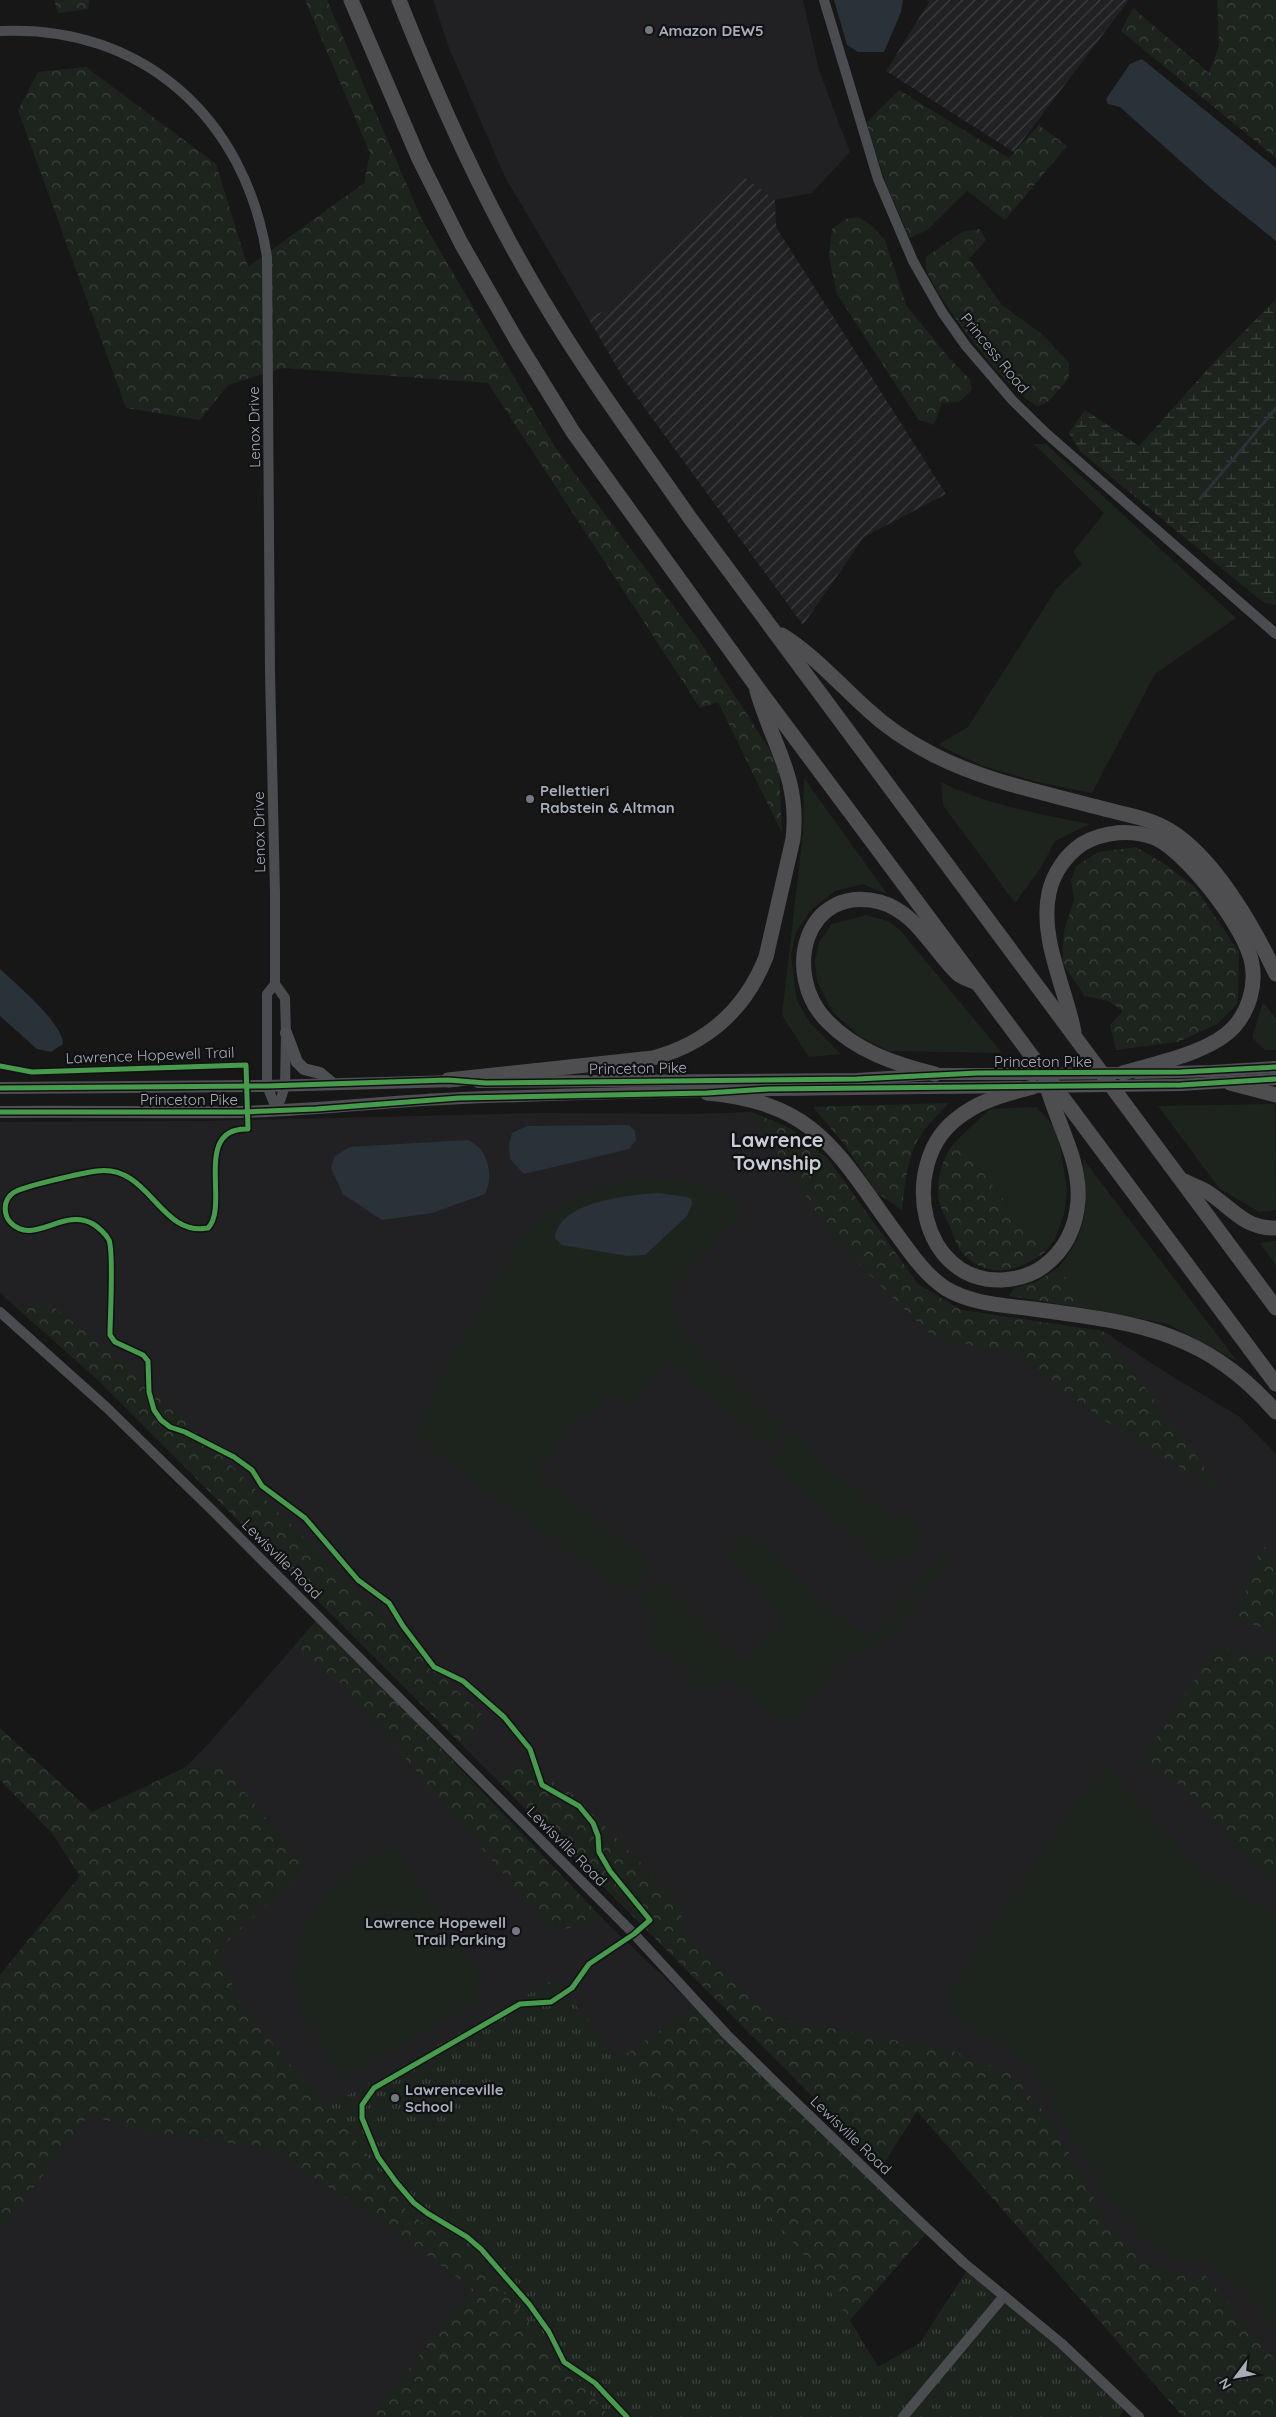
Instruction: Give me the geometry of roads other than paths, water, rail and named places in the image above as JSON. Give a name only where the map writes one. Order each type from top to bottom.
[{"type":"highway","points":[[351,0],[420,159],[461,243],[517,341],[573,432],[754,683],[978,984],[1043,1068],[1276,1384]]},
{"type":"highway","points":[[399,0],[458,141],[494,212],[542,300],[610,405],[690,518],[1276,1308]]},
{"type":"highway","points":[[774,630],[802,648],[887,726],[930,753],[983,777],[1138,818],[1168,830],[1182,839],[1231,894],[1259,938],[1276,974]]},
{"type":"highway","points":[[448,1080],[653,1058],[674,1052],[709,1034],[738,1007],[752,986],[766,957],[793,839],[795,820],[794,801],[786,765],[764,715],[754,683]]},
{"type":"highway","points":[[1075,1035],[1070,1010],[1056,972],[1048,920],[1047,906],[1053,880],[1068,856],[1089,840],[1115,832],[1143,834],[1164,843],[1194,871],[1234,923],[1248,947],[1252,963],[1252,990],[1245,1010],[1234,1027],[1213,1043],[1123,1073]]},
{"type":"highway","points":[[935,1074],[892,1062],[871,1053],[839,1032],[826,1020],[816,1008],[805,980],[803,953],[810,930],[826,911],[838,905],[863,900],[878,902],[890,906],[906,916],[958,974],[978,984]]},
{"type":"highway","points":[[1033,1086],[981,1103],[954,1121],[933,1146],[925,1171],[924,1205],[928,1223],[938,1246],[957,1266],[982,1278],[1012,1279],[1027,1275],[1051,1261],[1068,1240],[1076,1214],[1078,1190],[1074,1164],[1068,1143],[1049,1098],[1043,1068]]},
{"type":"highway","points":[[1230,1083],[1276,1095]]},
{"type":"highway","points":[[707,1093],[758,1101],[784,1111],[810,1127],[836,1152],[921,1266],[946,1288],[980,1302],[1113,1320],[1165,1333],[1190,1343],[1230,1367],[1247,1381],[1276,1412]]},
{"type":"highway","points":[[1180,1179],[1209,1193],[1249,1224],[1276,1228]]},
{"type":"main road","points":[[286,1033],[297,1062],[304,1069],[320,1073],[333,1084]]},
{"type":"main road","name":"Princeton Pike","points":[[0,1112],[277,1110],[459,1098],[707,1093],[768,1089],[1033,1086],[1181,1079],[1276,1067]]},
{"type":"main road","name":"Princeton Pike","points":[[0,1088],[284,1086],[448,1080],[486,1082],[847,1079],[977,1073],[1123,1073],[1230,1083],[1247,1080],[1276,1079]]},
{"type":"street","name":"Princess Road","points":[[824,0],[886,201],[921,276],[966,346],[1009,396],[1047,434],[1276,634]]},
{"type":"street","name":"Lenox Drive","points":[[0,31],[38,31],[89,41],[130,57],[152,70],[190,100],[219,132],[238,162],[256,206],[267,257],[270,673],[276,892],[275,984],[285,998],[286,1033],[284,1086],[277,1110]]},
{"type":"street","name":"Lenox Drive","points":[[275,984],[267,994],[267,1086],[277,1110]]},
{"type":"street","name":"Lewisville Road","points":[[0,1312],[106,1407],[214,1512],[634,1934],[781,2088],[917,2219],[1004,2296],[1061,2343],[1139,2417]]},
{"type":"street","points":[[903,2417],[1004,2296]]},
{"type":"waterway","points":[[1200,499],[1276,408]]},
{"type":"place","name":"Amazon DEW5","points":[[649,30]]},
{"type":"place","name":"Pellettieri Rabstein & Altman","points":[[530,799]]},
{"type":"place","name":"Lawrence Hopewell Trail Parking","points":[[516,1931]]},
{"type":"place","name":"Lawrenceville School","points":[[395,2098]]},
{"type":"district","name":"Lawrence Township","points":[[777,1150]]}]
